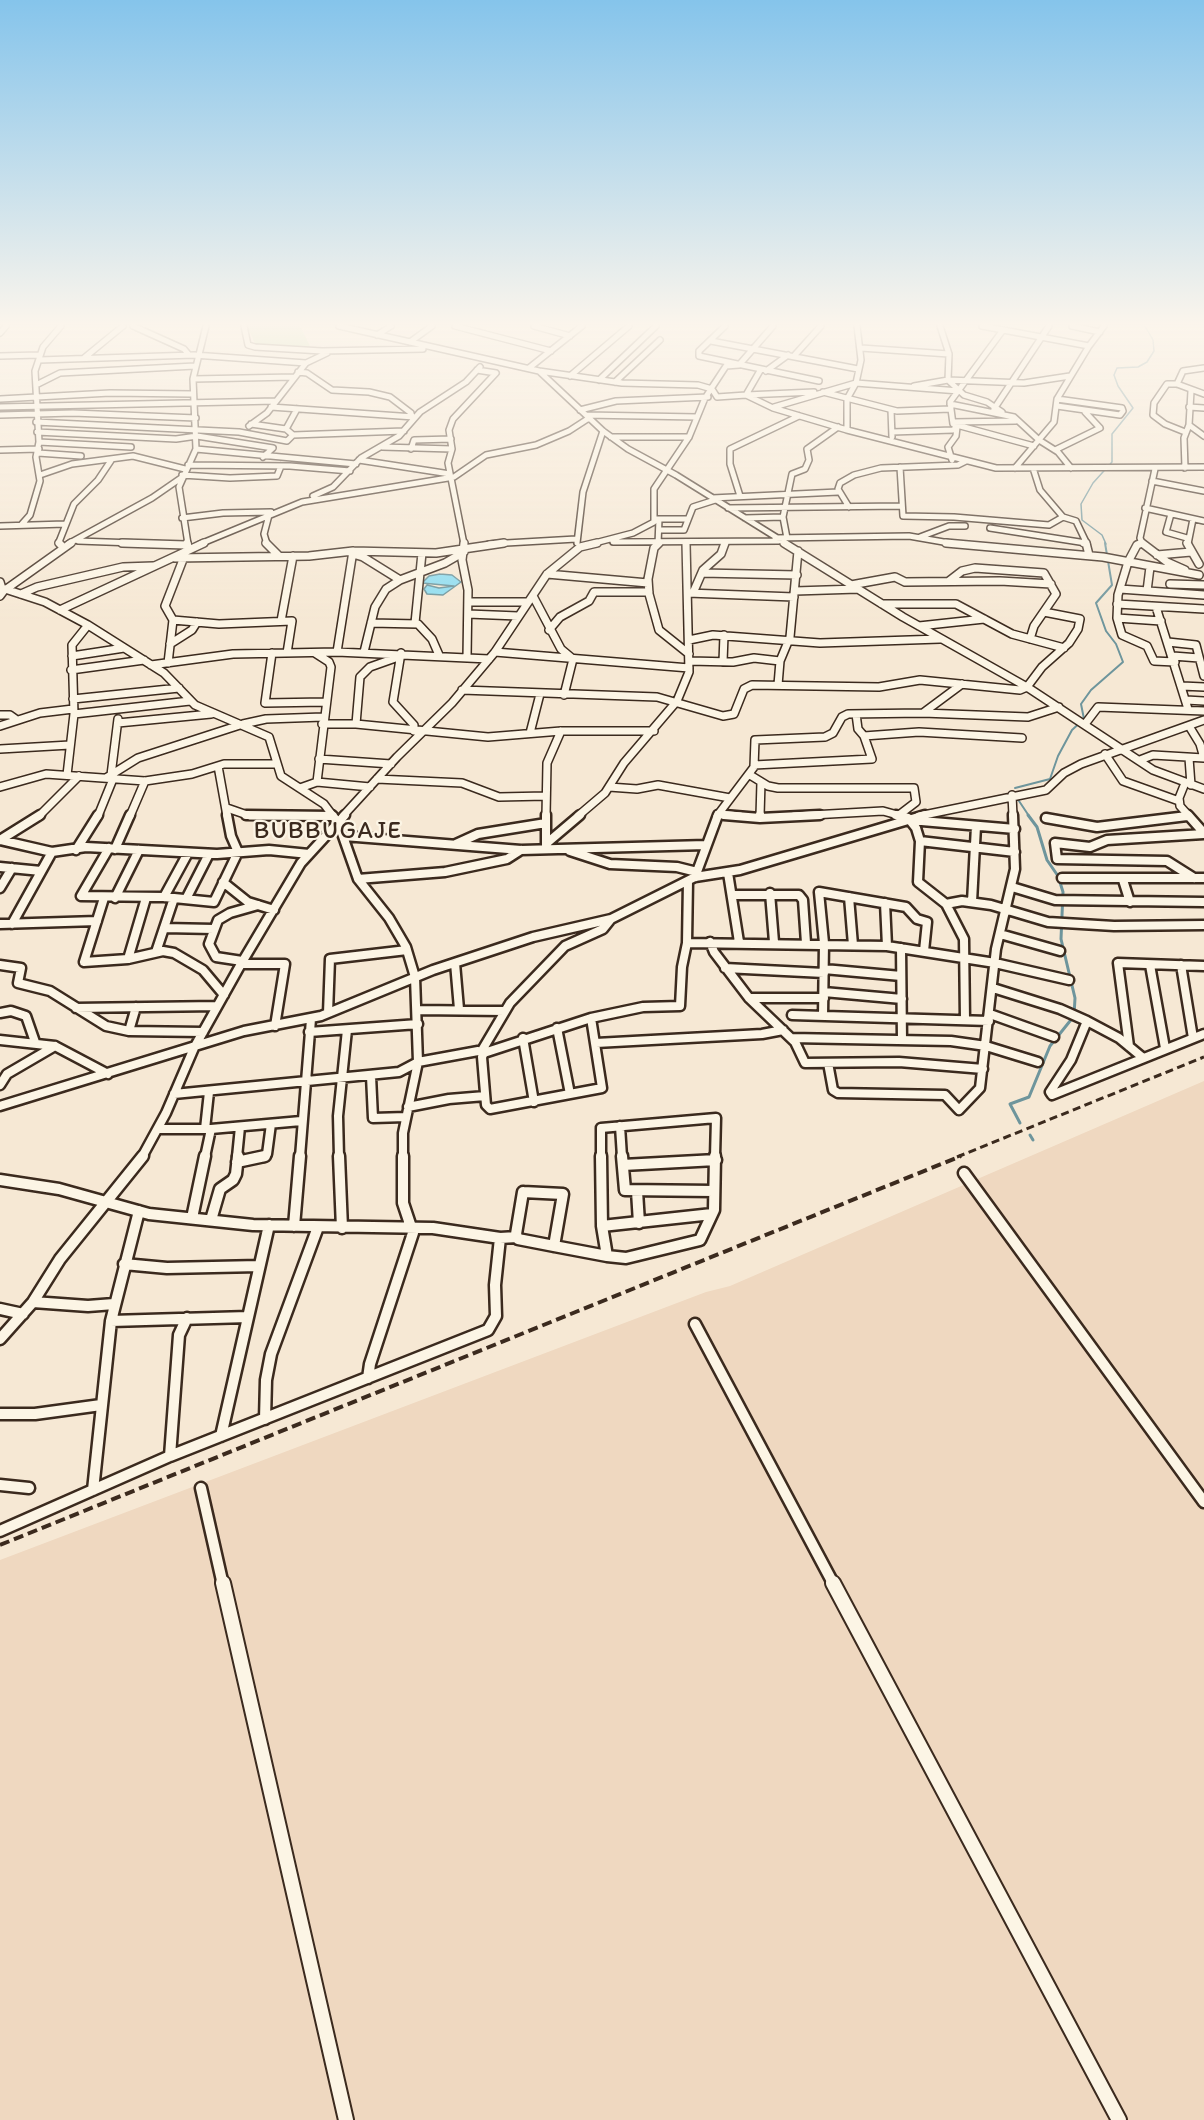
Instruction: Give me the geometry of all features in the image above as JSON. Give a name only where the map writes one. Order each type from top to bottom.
[{"type":"street","points":[[22,524],[30,516],[40,475],[36,457],[39,441],[36,425]]},
{"type":"street","points":[[113,435],[121,425],[197,433],[273,448],[263,457]]},
{"type":"street","points":[[2,589],[46,563],[63,547],[152,498],[184,472],[196,449],[196,425]]},
{"type":"street","points":[[239,432],[250,425]]},
{"type":"street","points":[[258,425],[286,429],[293,435],[404,431]]},
{"type":"street","points":[[286,429],[288,425]]},
{"type":"street","points":[[60,610],[156,566],[188,548],[269,516],[333,487],[358,462],[404,431],[408,425]]},
{"type":"street","points":[[451,425],[449,430],[452,449],[448,463],[465,550],[462,560],[468,602],[467,658]]},
{"type":"street","points":[[302,502],[451,476],[486,455],[536,445],[569,431],[577,425]]},
{"type":"street","points":[[596,425],[639,455],[882,604],[1027,687],[1158,774],[1204,789]]},
{"type":"street","points":[[689,661],[659,630],[648,583],[654,548],[659,543],[654,489],[689,437],[694,425]]},
{"type":"street","points":[[740,496],[730,464],[730,449],[780,425]]},
{"type":"street","points":[[828,425],[996,468],[1204,467]]},
{"type":"street","points":[[847,425],[847,430]]},
{"type":"street","points":[[892,425],[893,442]]},
{"type":"street","points":[[892,432],[952,430],[955,425]]},
{"type":"street","points":[[954,465],[948,447],[956,436],[955,425]]},
{"type":"street","points":[[958,425],[1034,446]]},
{"type":"street","points":[[1023,425],[1039,440],[1055,450],[1071,468]]},
{"type":"street","points":[[1015,468],[1052,425]]},
{"type":"street","points":[[1055,450],[1100,428],[1097,425]]},
{"type":"street","points":[[1167,425],[1185,432]]},
{"type":"street","points":[[1185,468],[1185,432],[1189,425],[1204,436]]},
{"type":"street","points":[[787,538],[783,517],[792,474],[805,469],[809,460],[807,449],[838,428]]},
{"type":"street","points":[[580,548],[576,538],[583,492],[603,431]]},
{"type":"street","points":[[36,432],[176,440],[197,433],[239,432],[287,441],[293,435]]},
{"type":"street","points":[[127,456],[130,447],[144,437]]},
{"type":"street","points":[[611,437],[689,437]]},
{"type":"street","points":[[637,437],[639,455]]},
{"type":"street","points":[[411,449],[414,440],[451,439]]},
{"type":"street","points":[[39,441],[130,447]]},
{"type":"street","points":[[72,464],[93,445]]},
{"type":"street","points":[[382,447],[452,449]]},
{"type":"street","points":[[196,449],[263,457],[358,462],[451,476]]},
{"type":"street","points":[[0,450],[38,451],[81,456]]},
{"type":"street","points":[[40,475],[72,464],[127,456],[137,456],[184,472],[230,478],[277,476],[281,466]]},
{"type":"street","points":[[63,547],[59,542],[74,504],[98,480],[112,459]]},
{"type":"street","points":[[849,507],[838,492],[840,483],[854,475],[881,468],[954,465],[966,460]]},
{"type":"street","points":[[184,472],[281,466],[350,471]]},
{"type":"street","points":[[900,468],[899,488],[904,499],[903,516],[965,518],[1049,525],[1063,517]]},
{"type":"street","points":[[1033,468],[1040,490],[1063,517],[1076,521],[1089,555]]},
{"type":"street","points":[[1155,469],[1140,540],[1172,568],[1201,576]]},
{"type":"street","points":[[184,472],[182,518],[188,548]]},
{"type":"street","points":[[1152,481],[1204,491]]},
{"type":"street","points":[[659,530],[683,530],[693,507],[714,499],[788,493],[838,492]]},
{"type":"street","points":[[727,508],[902,506]]},
{"type":"street","points":[[1145,508],[1204,521]]},
{"type":"street","points":[[182,518],[223,513],[277,512]]},
{"type":"street","points":[[1171,514],[1166,532],[1187,538]]},
{"type":"street","points":[[269,516],[264,534],[267,546],[279,556]]},
{"type":"street","points":[[745,518],[783,517]]},
{"type":"street","points":[[965,518],[965,544]]},
{"type":"street","points":[[0,1339],[33,1302],[60,1259],[133,1172],[158,1129],[194,1048],[242,962],[294,873],[335,819],[370,787],[489,660],[548,574],[580,548],[608,541],[650,525],[657,519],[688,519]]},
{"type":"street","points":[[1192,519],[1187,538],[1191,552],[1202,564]]},
{"type":"street","points":[[989,545],[991,520]]},
{"type":"street","points":[[0,526],[65,524]]},
{"type":"street","points":[[918,538],[949,526],[965,526]]},
{"type":"street","points":[[990,528],[1086,543]]},
{"type":"street","points":[[168,559],[422,553],[465,550],[496,543],[576,538]]},
{"type":"street","points":[[608,541],[687,543],[787,538],[918,538],[1089,555],[1150,567],[1172,568],[1202,564]]},
{"type":"street","points":[[75,541],[188,548]]},
{"type":"street","points":[[691,593],[708,564],[721,554],[725,542]]},
{"type":"street","points":[[546,846],[609,787],[624,763],[654,731],[677,700],[689,661],[691,593],[687,543]]},
{"type":"street","points":[[1142,543],[1137,545],[1128,562],[1120,589],[1117,618],[1122,635],[1147,646],[1154,661],[1199,658]]},
{"type":"street","points":[[364,652],[375,607],[382,594],[400,580],[445,563],[465,550]]},
{"type":"street","points":[[778,685],[780,661],[789,642],[798,551]]},
{"type":"street","points":[[1157,555],[1191,552]]},
{"type":"street","points":[[353,553],[400,580]]},
{"type":"street","points":[[337,652],[353,553]]},
{"type":"street","points":[[415,623],[418,573],[422,553]]},
{"type":"street","points":[[281,621],[293,556]]},
{"type":"street","points":[[168,663],[172,620],[165,606],[174,577],[184,557]]},
{"type":"street","points":[[21,594],[38,587],[123,567],[156,566]]},
{"type":"street","points":[[949,581],[962,571],[975,567],[1044,573],[1056,594],[1030,639]]},
{"type":"street","points":[[1147,591],[1150,567]]},
{"type":"street","points":[[1170,593],[1172,568]]},
{"type":"street","points":[[702,573],[797,575]]},
{"type":"street","points":[[548,574],[648,583]]},
{"type":"street","points":[[851,585],[895,577],[905,582],[1051,584]]},
{"type":"street","points":[[1170,584],[1204,585]]},
{"type":"street","points":[[2,589],[60,610],[88,625],[147,662],[190,700],[213,714],[243,724],[269,737],[281,776],[324,804],[335,819],[344,836],[358,879],[388,918],[407,950],[415,977],[418,1062],[403,1133],[404,1203],[414,1229],[402,1274],[370,1364],[368,1378]]},
{"type":"street","points":[[691,593],[795,594],[858,589]]},
{"type":"street","points":[[1120,589],[1204,595]]},
{"type":"street","points":[[549,630],[560,617],[589,601],[594,592],[649,592]]},
{"type":"street","points":[[468,602],[530,599]]},
{"type":"street","points":[[530,599],[561,649],[573,659]]},
{"type":"street","points":[[882,604],[950,603],[1012,634],[1064,648]]},
{"type":"street","points":[[1117,604],[1204,609]]},
{"type":"street","points":[[1156,607],[1188,709]]},
{"type":"street","points":[[462,690],[631,696],[677,700],[718,715],[728,715],[737,711],[747,686],[879,687],[920,680],[1020,690],[1027,687],[1042,666],[1064,648],[1077,633],[1081,620],[1044,612]]},
{"type":"street","points":[[468,614],[518,616]]},
{"type":"street","points":[[1117,618],[1161,621]]},
{"type":"street","points":[[919,626],[984,619]]},
{"type":"street","points":[[172,620],[293,621],[288,653]]},
{"type":"street","points":[[170,644],[192,630],[197,622]]},
{"type":"street","points":[[371,623],[415,623],[428,633],[439,655]]},
{"type":"street","points":[[67,775],[74,711],[72,645],[88,625]]},
{"type":"street","points":[[689,640],[707,635],[826,643],[942,639]]},
{"type":"street","points":[[723,662],[724,635]]},
{"type":"street","points":[[1168,642],[1196,645],[1204,676]]},
{"type":"street","points":[[72,656],[124,648]]},
{"type":"street","points":[[99,652],[99,666]]},
{"type":"street","points":[[71,670],[147,662],[168,663],[233,654],[272,653],[364,652],[489,660]]},
{"type":"street","points":[[495,652],[573,659],[723,662],[754,658],[780,661]]},
{"type":"street","points":[[272,653],[265,703],[325,702]]},
{"type":"street","points":[[315,653],[329,662],[331,667],[317,782]]},
{"type":"street","points":[[356,724],[360,677],[370,667],[401,654]]},
{"type":"street","points":[[401,654],[393,702],[414,725],[414,731]]},
{"type":"street","points":[[564,695],[573,659]]},
{"type":"street","points":[[923,713],[962,684]]},
{"type":"street","points":[[1182,686],[1204,687]]},
{"type":"street","points":[[73,699],[179,688]]},
{"type":"street","points":[[530,733],[540,694]]},
{"type":"street","points":[[0,726],[40,712],[118,708],[190,700]]},
{"type":"street","points":[[1186,700],[1204,701]]},
{"type":"street","points":[[174,1094],[305,1080],[344,1080],[399,1072],[418,1062],[482,1052],[591,1018],[643,1007],[680,1006],[682,968],[687,943],[693,877],[718,814],[750,775],[754,765],[755,740],[825,737],[833,733],[844,716],[856,714],[1034,716],[1059,707]]},
{"type":"street","points":[[1085,724],[1098,707],[1204,711]]},
{"type":"street","points":[[76,850],[102,809],[110,777],[118,708]]},
{"type":"street","points":[[0,714],[10,715],[17,720]]},
{"type":"street","points":[[118,723],[213,714]]},
{"type":"street","points":[[754,765],[872,759],[864,736],[858,729],[856,714]]},
{"type":"street","points":[[110,777],[138,758],[243,724],[266,719],[323,720],[488,737],[561,731],[654,731]]},
{"type":"street","points":[[0,1106],[244,1031],[311,1019],[455,963],[533,937],[610,919],[693,877],[728,873],[909,819],[1051,788],[1071,769],[1105,754],[1204,720]]},
{"type":"street","points":[[1140,760],[1152,756],[1204,758],[1202,744],[1189,726]]},
{"type":"street","points":[[546,846],[547,763],[558,744],[561,731]]},
{"type":"street","points":[[864,736],[919,732],[1022,738]]},
{"type":"street","points":[[0,749],[70,745]]},
{"type":"street","points":[[1105,754],[1123,781],[1179,801],[1187,816],[1204,834]]},
{"type":"street","points":[[1179,801],[1188,784],[1189,758]]},
{"type":"street","points":[[319,759],[391,764]]},
{"type":"street","points":[[0,787],[46,774],[145,781],[192,774],[219,766],[277,764]]},
{"type":"street","points":[[219,766],[231,836],[238,852]]},
{"type":"street","points":[[750,775],[768,786],[792,789],[914,788],[916,802],[898,815]]},
{"type":"street","points":[[0,840],[26,826],[45,811],[79,776]]},
{"type":"street","points":[[377,779],[462,783],[499,797],[546,796]]},
{"type":"street","points":[[145,781],[112,849],[81,895],[104,898],[164,897],[213,902],[238,852]]},
{"type":"street","points":[[300,788],[317,782],[370,787]]},
{"type":"street","points":[[760,782],[760,818]]},
{"type":"street","points":[[609,787],[637,789],[658,785],[730,798]]},
{"type":"street","points":[[828,1063],[835,1092],[945,1095],[959,1110],[980,1088],[995,963],[1005,909],[1012,887],[1015,852],[1012,795]]},
{"type":"street","points":[[227,808],[250,816],[335,819]]},
{"type":"street","points":[[718,814],[760,818],[883,811],[909,819],[1014,829]]},
{"type":"street","points":[[1046,818],[1097,827],[1187,816]]},
{"type":"street","points":[[909,819],[920,841],[918,882],[946,904],[964,939],[965,1020]]},
{"type":"street","points":[[456,844],[477,834],[546,823]]},
{"type":"street","points":[[972,902],[977,847],[976,826]]},
{"type":"street","points":[[1194,878],[1167,861],[1099,858],[1086,861],[1057,860],[1055,843],[1090,847],[1107,840],[1204,834]]},
{"type":"street","points":[[344,836],[521,850],[546,846],[564,849],[610,864],[677,867],[693,877]]},
{"type":"street","points":[[0,840],[52,852],[86,847],[209,854],[269,850],[309,855]]},
{"type":"street","points":[[920,841],[1015,852]]},
{"type":"street","points":[[564,849],[706,845]]},
{"type":"street","points":[[115,898],[139,850]]},
{"type":"street","points":[[358,879],[445,872],[507,859],[521,850]]},
{"type":"street","points":[[12,924],[52,852]]},
{"type":"street","points":[[164,897],[188,853]]},
{"type":"street","points":[[186,899],[209,854]]},
{"type":"street","points":[[0,867],[41,871]]},
{"type":"street","points":[[0,888],[12,868]]},
{"type":"street","points":[[728,873],[734,896],[739,942]]},
{"type":"street","points":[[1062,878],[1123,880],[1204,878]]},
{"type":"street","points":[[1123,880],[1130,902]]},
{"type":"street","points":[[223,882],[241,898],[274,910]]},
{"type":"street","points":[[1012,887],[1055,900],[1204,902]]},
{"type":"street","points":[[823,1016],[824,943],[818,894],[821,891],[906,907],[917,919],[927,922],[924,951]]},
{"type":"street","points":[[734,896],[770,893],[801,897],[806,943]]},
{"type":"street","points":[[770,893],[774,942]]},
{"type":"street","points":[[849,897],[853,945]]},
{"type":"street","points":[[104,898],[84,962],[128,959],[156,952],[174,953],[203,970],[224,995]]},
{"type":"street","points":[[128,959],[146,898]]},
{"type":"street","points":[[156,952],[174,898]]},
{"type":"street","points":[[946,904],[954,901],[972,902],[1053,923],[1114,926],[1204,925]]},
{"type":"street","points":[[885,903],[887,946]]},
{"type":"street","points":[[258,905],[222,916],[218,920],[209,944],[214,955],[242,962],[285,964],[275,1026]]},
{"type":"street","points":[[591,1018],[603,1088],[494,1110],[488,1107],[482,1052],[510,1003],[565,946],[603,929],[610,919]]},
{"type":"street","points":[[1,926],[48,924],[64,920],[96,921]]},
{"type":"street","points":[[164,928],[214,929]]},
{"type":"street","points":[[1000,934],[1060,951]]},
{"type":"street","points":[[710,942],[725,968],[749,998],[791,1038],[805,1063],[899,1062],[983,1069]]},
{"type":"street","points":[[687,943],[774,942],[887,946],[995,963],[1069,980]]},
{"type":"street","points":[[901,948],[902,1040]]},
{"type":"street","points":[[328,1013],[330,959],[407,950]]},
{"type":"street","points":[[455,963],[459,1009]]},
{"type":"street","points":[[1129,1046],[1118,963],[1204,966]]},
{"type":"street","points":[[0,965],[21,968],[18,983],[50,991],[106,1026],[129,1031],[203,1032]]},
{"type":"street","points":[[1150,965],[1165,1048]]},
{"type":"street","points":[[1181,965],[1193,1038]]},
{"type":"street","points":[[725,968],[902,975]]},
{"type":"street","points":[[993,988],[1060,1009],[1087,1021],[1129,1046],[1142,1057]]},
{"type":"street","points":[[749,998],[824,995],[902,999]]},
{"type":"street","points":[[76,1008],[217,1006]]},
{"type":"street","points":[[129,1031],[136,1007]]},
{"type":"street","points":[[417,1010],[505,1011]]},
{"type":"street","points":[[0,1013],[11,1011],[26,1016],[35,1042]]},
{"type":"street","points":[[792,1015],[965,1020],[990,1018],[1054,1037]]},
{"type":"street","points":[[294,1226],[311,1019]]},
{"type":"street","points":[[1087,1021],[1071,1060],[1050,1092],[1052,1095],[1204,1034]]},
{"type":"street","points":[[309,1032],[418,1024]]},
{"type":"street","points":[[556,1028],[570,1094]]},
{"type":"street","points":[[342,1228],[338,1116],[344,1080],[347,1030]]},
{"type":"street","points":[[596,1043],[783,1030]]},
{"type":"street","points":[[523,1038],[534,1102]]},
{"type":"street","points":[[791,1038],[951,1041],[986,1046],[1038,1062]]},
{"type":"street","points":[[0,1040],[35,1042],[55,1046],[108,1074]]},
{"type":"street","points":[[0,1085],[7,1074],[55,1046]]},
{"type":"street","points":[[371,1076],[373,1118],[407,1112],[449,1099],[485,1096]]},
{"type":"street","points":[[192,1218],[208,1130],[209,1092]]},
{"type":"street","points":[[0,1180],[59,1189],[139,1211],[192,1218],[268,1225],[433,1228],[500,1238],[517,1237],[607,1256],[635,1258],[700,1240],[712,1214],[716,1118],[600,1129],[602,1226],[607,1256]]},
{"type":"street","points":[[158,1129],[208,1130],[301,1120]]},
{"type":"street","points":[[237,1162],[264,1157],[267,1154],[271,1124]]},
{"type":"street","points":[[620,1126],[624,1189],[714,1191]]},
{"type":"street","points":[[211,1220],[219,1189],[233,1180],[240,1127]]},
{"type":"street","points":[[623,1166],[716,1160]]},
{"type":"street","points":[[964,1173],[1204,1502]]},
{"type":"street","points":[[517,1237],[520,1194],[526,1191],[561,1192],[554,1246]]},
{"type":"street","points":[[637,1191],[639,1223]]},
{"type":"street","points":[[93,1490],[111,1320],[139,1211]]},
{"type":"street","points":[[602,1226],[712,1214]]},
{"type":"street","points":[[221,1436],[268,1225]]},
{"type":"street","points":[[265,1419],[266,1380],[271,1354],[318,1227]]},
{"type":"street","points":[[0,1531],[170,1456],[488,1330],[496,1316],[495,1285],[500,1238]]},
{"type":"street","points":[[124,1264],[166,1268],[259,1266]]},
{"type":"street","points":[[33,1302],[88,1306],[114,1304]]},
{"type":"street","points":[[0,1309],[23,1314]]},
{"type":"street","points":[[111,1320],[248,1317]]},
{"type":"street","points":[[170,1456],[179,1335],[187,1318]]},
{"type":"street","points":[[695,1324],[1119,2120]]},
{"type":"street","points":[[0,1414],[50,1413],[101,1405]]},
{"type":"street","points":[[0,1485],[28,1488]]},
{"type":"street","points":[[201,1488],[346,2120]]},
{"type":"shaded area","points":[[1204,1081],[1204,2120],[0,2120],[0,1560],[706,1292],[730,1286]]},
{"type":"water","points":[[452,575],[461,582],[443,595],[427,594],[424,589],[427,585],[439,588],[454,586],[422,583],[429,576]]},
{"type":"waterway","points":[[1106,544],[1102,535],[1082,520],[1081,504],[1093,483],[1112,462],[1112,434],[1119,425]]},
{"type":"waterway","points":[[1015,788],[1050,779],[1058,756],[1072,730],[1084,719],[1081,704],[1091,690],[1123,662],[1116,644],[1106,631],[1096,603],[1112,585],[1105,543]]},
{"type":"waterway","points":[[1017,798],[1029,816]]},
{"type":"waterway","points":[[1020,1123],[1010,1104],[1029,1097],[1050,1046],[1074,1016],[1075,998],[1061,939],[1063,892],[1058,876],[1047,860],[1037,827],[1028,815]]},
{"type":"waterway","points":[[1030,1135],[1033,1140]]},
{"type":"railway","points":[[957,1157],[1204,1057]]},
{"type":"railway","points":[[0,1545],[961,1156]]},
{"type":"district","name":"BUBBUGAJE","points":[[328,832]]}]
